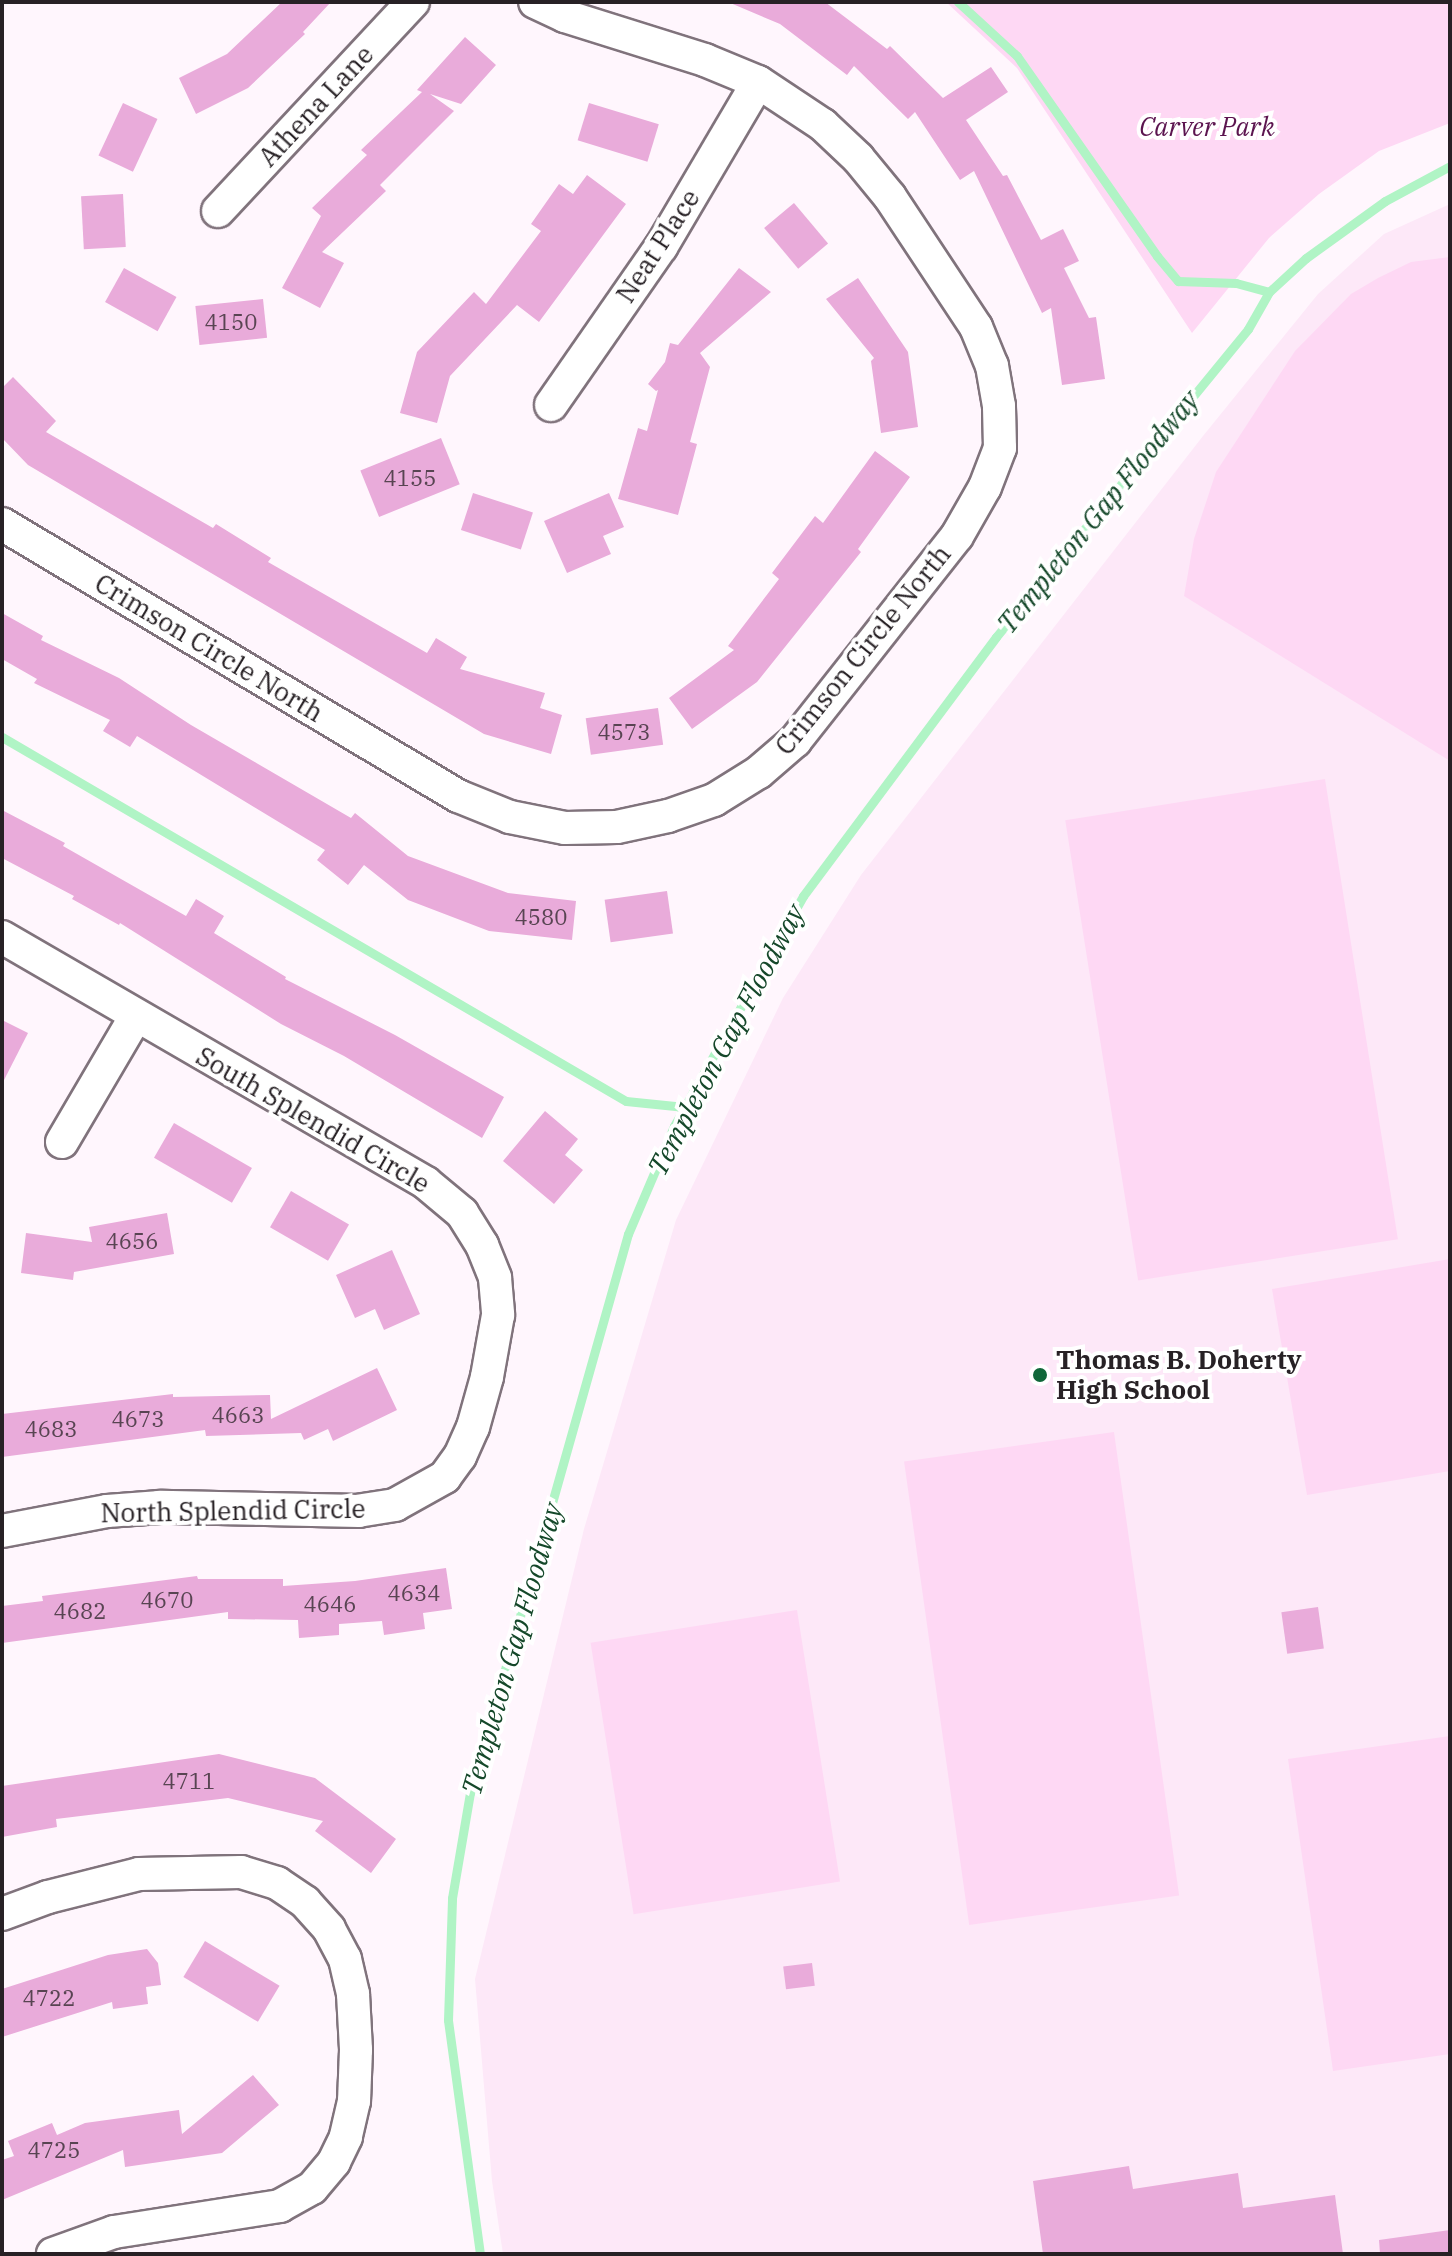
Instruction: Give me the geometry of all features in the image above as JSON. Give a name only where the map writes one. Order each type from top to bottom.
[{"type":"street","name":"Athena Lane","points":[[218,211],[413,2]]},
{"type":"street","name":"Crimson Circle North","points":[[2,524],[458,796],[510,817],[565,828],[617,827],[668,816],[714,800],[759,772],[795,741],[957,536],[985,487],[1000,448],[999,406],[992,366],[976,327],[890,197],[858,158],[792,102],[758,82],[705,60],[565,16],[535,2]]},
{"type":"street","name":"Neat Place","points":[[551,405],[661,247],[758,82]]},
{"type":"street","name":"South Splendid Circle","points":[[2,937],[426,1183],[462,1213],[482,1245],[495,1278],[498,1315],[487,1377]]},
{"type":"street","points":[[62,1142],[136,1016]]},
{"type":"street","name":"North Splendid Circle","points":[[2,1531],[107,1511],[160,1507],[345,1512],[395,1505],[445,1477],[460,1456],[473,1427],[487,1377]]},
{"type":"street","points":[[2,1914],[48,1897],[139,1874],[241,1872],[277,1883],[305,1902],[329,1929],[345,1959],[353,1994],[356,2050],[354,2101],[346,2137],[334,2162],[312,2188],[280,2206],[114,2232],[53,2254]]},
{"type":"shaded area","name":"Thomas B. Doherty High School","points":[[1450,204],[1450,2254],[503,2254],[492,2181],[475,1979],[584,1529],[676,1220],[783,998],[861,875],[1203,436],[1318,294],[1384,234]]},
{"type":"green space","name":"Carver Park","points":[[946,2],[1450,2],[1450,123],[1379,151],[1319,194],[1269,238],[1192,333],[1017,68]]},
{"type":"green space","points":[[1450,257],[1450,761],[1184,596],[1194,539],[1216,472],[1295,351],[1351,294],[1411,262]]},
{"type":"green space","points":[[1325,779],[1398,1239],[1138,1280],[1065,820]]},
{"type":"green space","points":[[1450,1259],[1450,1471],[1307,1495],[1272,1289]]},
{"type":"green space","points":[[1114,1432],[1179,1895],[969,1925],[904,1462]]},
{"type":"green space","points":[[797,1610],[840,1882],[634,1914],[591,1643]]},
{"type":"green space","points":[[1450,1736],[1450,2054],[1333,2071],[1288,1759]]},
{"type":"building","points":[[282,2],[331,2],[303,32],[305,34],[248,88],[196,114],[179,78],[227,54]]},
{"type":"building","points":[[728,2],[825,2],[887,49],[890,46],[943,98],[991,67],[1008,92],[966,120],[1003,176],[1007,175],[1041,240],[1063,229],[1079,261],[1064,268],[1089,318],[1096,317],[1105,379],[1062,385],[1051,308],[1042,313],[974,171],[960,180],[915,112],[908,119],[854,66],[847,75],[780,24]]},
{"type":"building","points":[[465,37],[496,65],[461,104],[430,94],[454,111],[380,185],[386,191],[322,252],[344,263],[320,308],[282,288],[321,216],[312,208],[367,155],[361,150],[422,92],[417,90]]},
{"type":"building","points":[[123,103],[157,119],[133,172],[98,156]]},
{"type":"building","points":[[589,103],[659,124],[647,162],[578,140]]},
{"type":"building","points":[[587,175],[626,204],[539,322],[517,305],[450,376],[437,423],[400,413],[417,352],[474,292],[486,304],[541,231],[531,224],[559,184],[573,194]]},
{"type":"building","points":[[123,194],[126,247],[84,249],[81,196]]},
{"type":"building","points":[[794,203],[828,244],[798,269],[764,228]]},
{"type":"building","points":[[124,268],[176,297],[158,331],[105,302]]},
{"type":"building","points":[[739,268],[771,292],[700,353],[710,367],[690,442],[697,444],[678,515],[618,499],[638,428],[647,431],[658,390],[648,384],[665,362],[670,343],[678,345]]},
{"type":"building","points":[[858,278],[908,352],[918,427],[881,433],[871,361],[874,358],[826,299]]},
{"type":"building","points":[[263,299],[267,338],[199,345],[195,306]]},
{"type":"building","points":[[13,377],[56,421],[46,432],[213,528],[216,524],[271,558],[268,562],[427,653],[436,638],[467,657],[460,669],[545,693],[540,708],[562,715],[551,754],[484,734],[28,465],[2,438],[2,388]]},
{"type":"building","points":[[441,438],[460,484],[379,517],[360,471]]},
{"type":"building","points":[[875,451],[910,477],[858,549],[861,552],[757,682],[692,729],[669,698],[734,650],[728,646],[779,579],[772,573],[815,516],[823,523]]},
{"type":"building","points":[[473,493],[533,512],[521,550],[461,530]]},
{"type":"building","points":[[609,493],[624,527],[603,536],[611,554],[567,573],[544,521]]},
{"type":"building","points":[[2,613],[43,636],[41,640],[119,678],[191,725],[351,818],[355,813],[408,856],[508,893],[576,901],[572,940],[489,931],[408,900],[364,865],[348,885],[317,860],[325,850],[137,736],[130,747],[103,731],[110,720],[34,683],[37,679],[2,659]]},
{"type":"building","points":[[658,708],[663,745],[591,755],[586,718]]},
{"type":"building","points":[[2,810],[65,843],[63,846],[186,916],[196,899],[224,916],[214,933],[285,979],[395,1035],[504,1097],[482,1138],[344,1056],[281,1024],[120,923],[72,899],[74,896],[2,858]]},
{"type":"building","points":[[667,891],[673,934],[611,942],[605,900]]},
{"type":"building","points":[[2,1020],[28,1033],[2,1084]]},
{"type":"building","points":[[545,1111],[578,1139],[565,1155],[583,1170],[554,1204],[503,1161]]},
{"type":"building","points":[[174,1123],[252,1168],[232,1203],[154,1158]]},
{"type":"building","points":[[291,1191],[349,1224],[328,1261],[270,1227]]},
{"type":"building","points":[[167,1213],[174,1254],[74,1272],[73,1280],[21,1273],[26,1233],[92,1242],[89,1227]]},
{"type":"building","points":[[392,1250],[420,1314],[384,1330],[375,1309],[355,1318],[336,1275]]},
{"type":"building","points":[[377,1368],[397,1410],[333,1441],[328,1429],[304,1440],[301,1433],[206,1436],[205,1430],[2,1457],[2,1414],[173,1394],[173,1397],[270,1395],[271,1419]]},
{"type":"building","points":[[446,1568],[452,1609],[423,1613],[425,1629],[384,1635],[382,1621],[339,1624],[339,1635],[299,1638],[298,1620],[228,1619],[228,1612],[2,1643],[2,1606],[43,1601],[42,1596],[197,1576],[198,1579],[283,1579],[283,1586],[355,1581]]},
{"type":"building","points":[[1318,1607],[1324,1649],[1287,1654],[1281,1612]]},
{"type":"building","points":[[219,1754],[315,1778],[396,1839],[371,1873],[315,1831],[323,1821],[228,1798],[56,1819],[57,1827],[2,1837],[2,1786]]},
{"type":"building","points":[[205,1941],[280,1986],[258,2022],[183,1977]]},
{"type":"building","points":[[147,1949],[158,1963],[161,1985],[146,1987],[148,2004],[113,2009],[112,2002],[2,2037],[2,1989],[108,1955]]},
{"type":"building","points":[[812,1963],[815,1986],[786,1989],[783,1967]]},
{"type":"building","points":[[253,2075],[279,2105],[222,2153],[125,2167],[123,2150],[2,2200],[2,2160],[14,2156],[8,2141],[52,2123],[57,2135],[85,2123],[179,2110],[182,2134]]},
{"type":"building","points":[[1129,2166],[1133,2189],[1238,2173],[1243,2208],[1335,2195],[1343,2254],[1043,2254],[1033,2181]]},
{"type":"building","points":[[1450,2230],[1450,2254],[1380,2254],[1379,2240]]},
{"type":"waterway","name":"Templeton Gap Floodway","points":[[958,2],[1017,56],[1157,256],[1178,281],[1236,283],[1269,292]]},
{"type":"waterway","name":"Templeton Gap Floodway","points":[[480,2254],[448,2020],[452,1898],[470,1793],[628,1234],[674,1126],[803,896],[996,637],[1248,329],[1269,292],[1306,258],[1385,201],[1450,166]]},
{"type":"waterway","points":[[2,737],[626,1101],[685,1107]]},
{"type":"place","name":"Thomas B. Doherty High School","points":[[1040,1375]]}]
